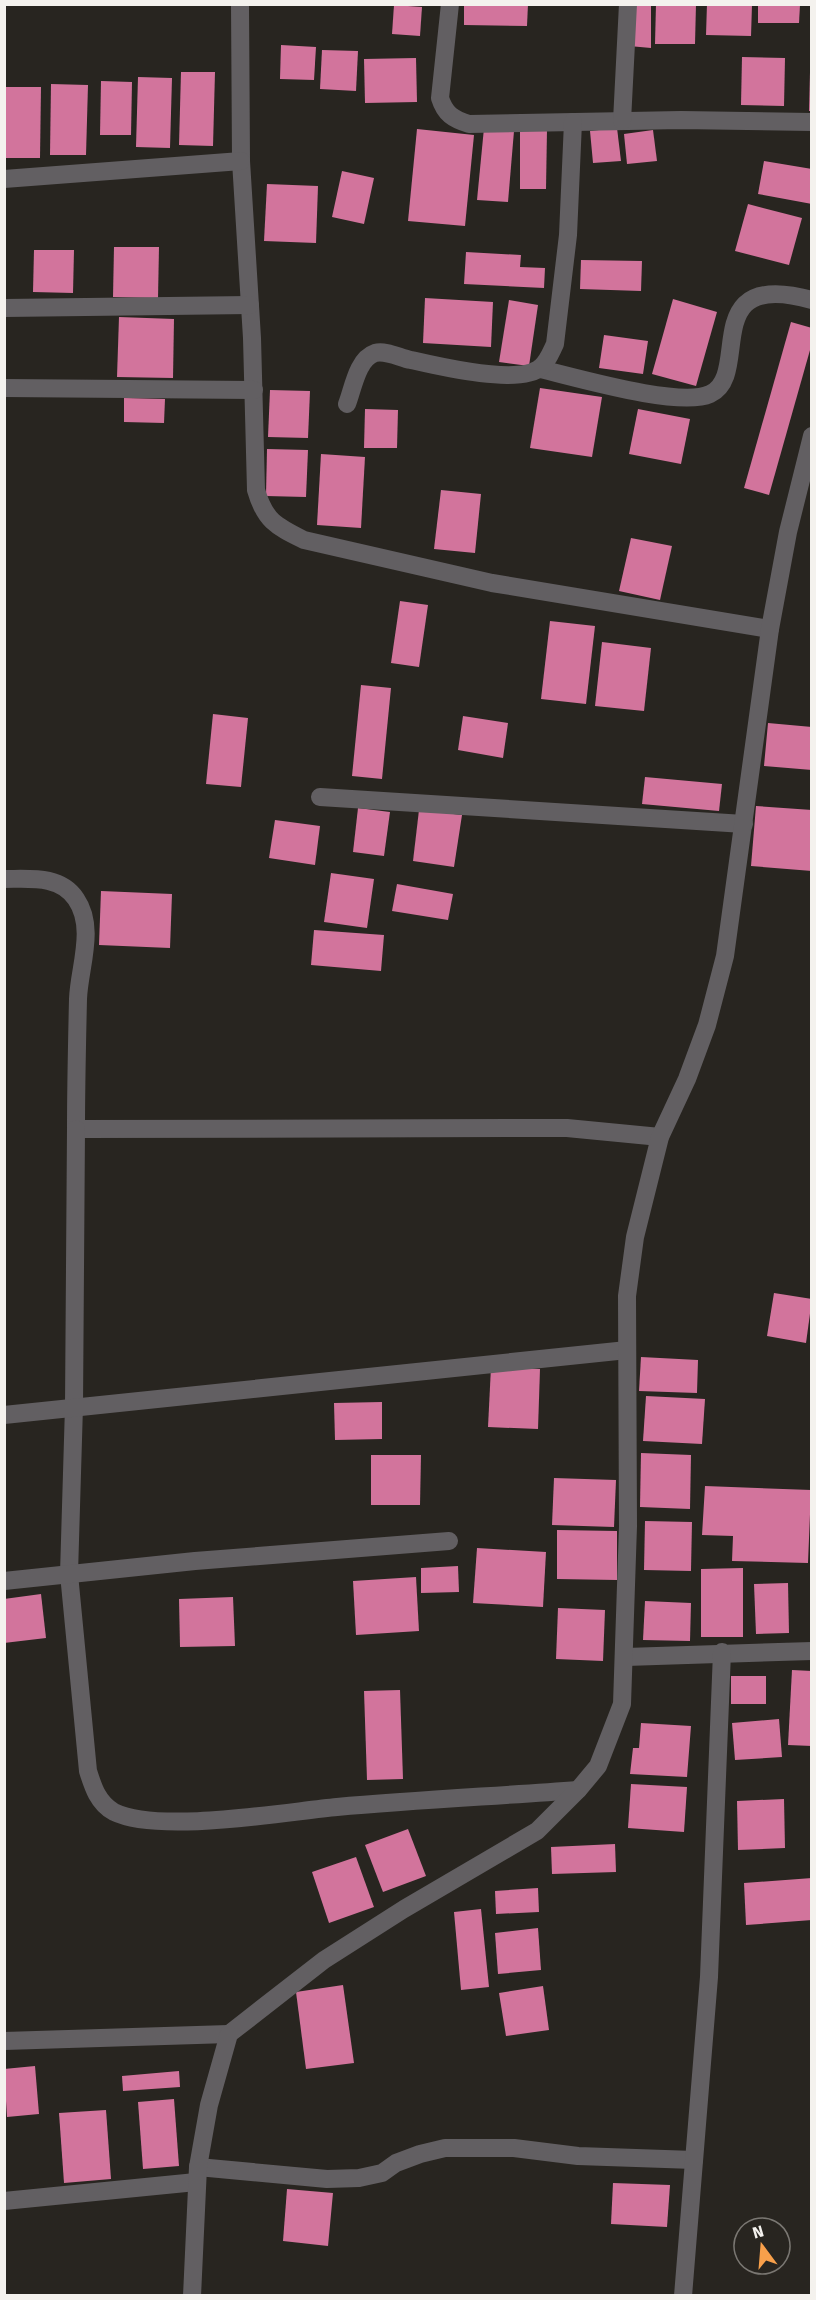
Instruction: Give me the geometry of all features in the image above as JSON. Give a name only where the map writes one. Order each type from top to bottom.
[{"type":"street","points":[[240,4],[241,161],[254,390],[256,490],[261,510],[275,526],[304,540],[492,583],[770,629]]},
{"type":"street","points":[[450,4],[440,98],[445,111],[455,120],[469,124],[622,121],[812,122]]},
{"type":"street","points":[[622,121],[627,4]]},
{"type":"street","points":[[347,404],[365,360],[375,353],[388,353],[454,369],[501,375],[525,375],[540,369],[548,360],[555,344],[568,235],[573,122]]},
{"type":"street","points":[[4,179],[241,161]]},
{"type":"street","points":[[540,369],[676,397],[711,394],[720,385],[725,374],[738,313],[748,301],[775,295],[812,300]]},
{"type":"street","points":[[4,308],[250,305]]},
{"type":"street","points":[[4,388],[254,390]]},
{"type":"street","points":[[4,2041],[229,2034],[324,1960],[404,1909],[537,1831],[578,1790],[598,1766],[622,1704],[626,1657],[627,1296],[635,1237],[660,1137],[687,1080],[703,1036],[725,956],[770,629],[788,532],[812,436]]},
{"type":"street","points":[[320,796],[744,824]]},
{"type":"street","points":[[4,879],[42,879],[66,888],[77,900],[83,916],[85,946],[78,995],[74,1406],[69,1574],[88,1771],[99,1799],[114,1811],[137,1819],[193,1822],[335,1808],[578,1790]]},
{"type":"street","points":[[76,1129],[567,1128],[660,1137]]},
{"type":"street","points":[[4,1415],[627,1350]]},
{"type":"street","points":[[4,1581],[195,1561],[449,1541]]},
{"type":"street","points":[[626,1657],[722,1652],[812,1651]]},
{"type":"street","points":[[683,2295],[709,1977],[722,1652]]},
{"type":"street","points":[[192,2295],[197,2174],[209,2105],[229,2034]]},
{"type":"street","points":[[4,2200],[197,2174],[359,2178],[382,2173],[396,2163],[445,2148],[514,2148],[578,2156],[694,2160]]},
{"type":"building","points":[[464,4],[528,4],[527,26],[464,25]]},
{"type":"building","points":[[630,4],[651,4],[651,48],[629,46]]},
{"type":"building","points":[[656,4],[696,4],[695,44],[655,44]]},
{"type":"building","points":[[707,4],[752,4],[751,36],[706,35]]},
{"type":"building","points":[[394,5],[422,7],[420,36],[392,34]]},
{"type":"building","points":[[758,5],[800,5],[799,23],[758,23]]},
{"type":"building","points":[[281,45],[316,47],[314,80],[280,79]]},
{"type":"building","points":[[322,50],[358,51],[356,91],[320,89]]},
{"type":"building","points":[[742,57],[785,58],[784,106],[741,105]]},
{"type":"building","points":[[416,58],[417,102],[365,103],[364,59]]},
{"type":"building","points":[[181,72],[215,72],[213,146],[179,145]]},
{"type":"building","points":[[810,72],[812,72],[812,111],[809,111]]},
{"type":"building","points":[[138,77],[172,78],[170,148],[136,147]]},
{"type":"building","points":[[101,81],[132,82],[131,135],[100,135]]},
{"type":"building","points":[[51,84],[88,85],[86,155],[50,155]]},
{"type":"building","points":[[4,87],[41,87],[40,158],[4,158]]},
{"type":"building","points":[[484,128],[514,131],[508,202],[477,200]]},
{"type":"building","points":[[617,128],[621,161],[593,163],[590,131]]},
{"type":"building","points":[[417,129],[474,135],[465,226],[408,221]]},
{"type":"building","points":[[520,129],[547,129],[546,189],[520,189]]},
{"type":"building","points":[[653,130],[657,161],[627,164],[624,134]]},
{"type":"building","points":[[764,161],[812,169],[812,204],[758,194]]},
{"type":"building","points":[[342,171],[374,178],[364,224],[332,217]]},
{"type":"building","points":[[267,184],[318,186],[316,243],[264,241]]},
{"type":"building","points":[[748,204],[802,218],[789,265],[735,251]]},
{"type":"building","points":[[114,247],[159,247],[158,298],[113,297]]},
{"type":"building","points":[[34,250],[74,250],[73,293],[33,292]]},
{"type":"building","points":[[466,252],[521,255],[520,267],[545,268],[544,288],[464,284]]},
{"type":"building","points":[[581,260],[642,261],[641,291],[580,289]]},
{"type":"building","points":[[425,298],[493,302],[491,347],[423,343]]},
{"type":"building","points":[[673,299],[717,312],[696,386],[652,374]]},
{"type":"building","points":[[509,300],[538,305],[529,366],[499,362]]},
{"type":"building","points":[[119,317],[174,319],[173,378],[117,377]]},
{"type":"building","points":[[791,322],[812,328],[812,343],[769,495],[744,488]]},
{"type":"building","points":[[604,335],[648,341],[643,374],[599,368]]},
{"type":"building","points":[[540,388],[602,397],[592,457],[530,448]]},
{"type":"building","points":[[270,390],[310,391],[308,438],[268,437]]},
{"type":"building","points":[[124,398],[165,399],[164,423],[124,422]]},
{"type":"building","points":[[365,409],[398,410],[397,448],[364,448]]},
{"type":"building","points":[[638,409],[690,419],[681,464],[629,454]]},
{"type":"building","points":[[267,449],[308,450],[306,497],[266,496]]},
{"type":"building","points":[[321,454],[365,457],[361,528],[317,525]]},
{"type":"building","points":[[441,490],[481,494],[475,553],[434,549]]},
{"type":"building","points":[[631,538],[672,546],[660,600],[619,591]]},
{"type":"building","points":[[400,601],[428,605],[419,667],[391,663]]},
{"type":"building","points":[[550,621],[595,626],[586,704],[541,699]]},
{"type":"building","points":[[602,642],[651,648],[644,711],[595,706]]},
{"type":"building","points":[[361,685],[391,688],[382,779],[352,776]]},
{"type":"building","points":[[213,714],[248,718],[241,787],[206,784]]},
{"type":"building","points":[[463,716],[508,723],[503,758],[458,750]]},
{"type":"building","points":[[768,723],[812,727],[812,770],[764,766]]},
{"type":"building","points":[[645,777],[722,784],[719,811],[642,804]]},
{"type":"building","points":[[756,806],[812,810],[812,871],[751,866]]},
{"type":"building","points":[[358,808],[390,812],[384,856],[353,852]]},
{"type":"building","points":[[419,810],[462,815],[454,867],[413,861]]},
{"type":"building","points":[[275,820],[320,826],[315,865],[269,858]]},
{"type":"building","points":[[331,873],[374,879],[367,928],[324,922]]},
{"type":"building","points":[[397,884],[453,894],[448,920],[392,911]]},
{"type":"building","points":[[101,891],[172,894],[170,948],[99,945]]},
{"type":"building","points":[[314,930],[384,935],[381,971],[311,965]]},
{"type":"building","points":[[774,1293],[812,1299],[806,1343],[767,1336]]},
{"type":"building","points":[[641,1357],[698,1360],[697,1393],[639,1391]]},
{"type":"building","points":[[491,1367],[540,1369],[538,1429],[488,1427]]},
{"type":"building","points":[[646,1396],[705,1399],[702,1444],[643,1441]]},
{"type":"building","points":[[382,1402],[382,1439],[335,1440],[334,1403]]},
{"type":"building","points":[[641,1453],[691,1455],[690,1509],[640,1507]]},
{"type":"building","points":[[371,1455],[421,1455],[420,1505],[371,1505]]},
{"type":"building","points":[[554,1478],[616,1480],[614,1527],[552,1525]]},
{"type":"building","points":[[705,1486],[811,1490],[808,1563],[732,1561],[733,1536],[702,1535]]},
{"type":"building","points":[[645,1521],[692,1522],[691,1571],[644,1570]]},
{"type":"building","points":[[557,1530],[617,1531],[617,1580],[557,1579]]},
{"type":"building","points":[[477,1548],[546,1552],[543,1607],[473,1603]]},
{"type":"building","points":[[458,1566],[459,1592],[421,1593],[421,1568]]},
{"type":"building","points":[[743,1568],[743,1637],[701,1637],[701,1569]]},
{"type":"building","points":[[416,1577],[419,1631],[356,1635],[353,1581]]},
{"type":"building","points":[[788,1583],[789,1633],[756,1634],[754,1584]]},
{"type":"building","points":[[41,1594],[46,1638],[4,1643],[4,1599]]},
{"type":"building","points":[[233,1597],[235,1646],[180,1647],[179,1599]]},
{"type":"building","points":[[645,1601],[691,1603],[690,1641],[643,1640]]},
{"type":"building","points":[[558,1608],[605,1610],[603,1661],[556,1659]]},
{"type":"building","points":[[792,1670],[812,1671],[812,1746],[788,1745]]},
{"type":"building","points":[[731,1676],[766,1676],[766,1704],[731,1704]]},
{"type":"building","points":[[400,1690],[403,1779],[367,1780],[364,1691]]},
{"type":"building","points":[[779,1719],[782,1757],[735,1760],[732,1723]]},
{"type":"building","points":[[641,1723],[691,1726],[687,1777],[630,1774],[633,1748],[639,1748]]},
{"type":"building","points":[[631,1784],[687,1787],[684,1832],[628,1828]]},
{"type":"building","points":[[784,1799],[785,1848],[738,1850],[737,1801]]},
{"type":"building","points":[[408,1829],[426,1876],[383,1892],[365,1845]]},
{"type":"building","points":[[615,1844],[616,1872],[552,1874],[551,1847]]},
{"type":"building","points":[[356,1857],[374,1907],[329,1923],[312,1872]]},
{"type":"building","points":[[812,1878],[812,1920],[746,1925],[744,1883]]},
{"type":"building","points":[[538,1888],[539,1912],[496,1914],[495,1891]]},
{"type":"building","points":[[481,1909],[489,1987],[461,1990],[454,1912]]},
{"type":"building","points":[[538,1928],[541,1970],[498,1974],[495,1933]]},
{"type":"building","points":[[343,1985],[354,2063],[306,2069],[296,1992]]},
{"type":"building","points":[[543,1986],[549,2030],[506,2036],[499,1993]]},
{"type":"building","points":[[35,2066],[39,2114],[7,2117],[4,2069]]},
{"type":"building","points":[[179,2071],[180,2087],[123,2091],[122,2076]]},
{"type":"building","points":[[174,2099],[179,2166],[143,2169],[138,2102]]},
{"type":"building","points":[[106,2110],[111,2179],[64,2183],[59,2113]]},
{"type":"building","points":[[613,2183],[670,2185],[667,2227],[611,2224]]},
{"type":"building","points":[[287,2189],[333,2193],[328,2246],[283,2241]]}]
